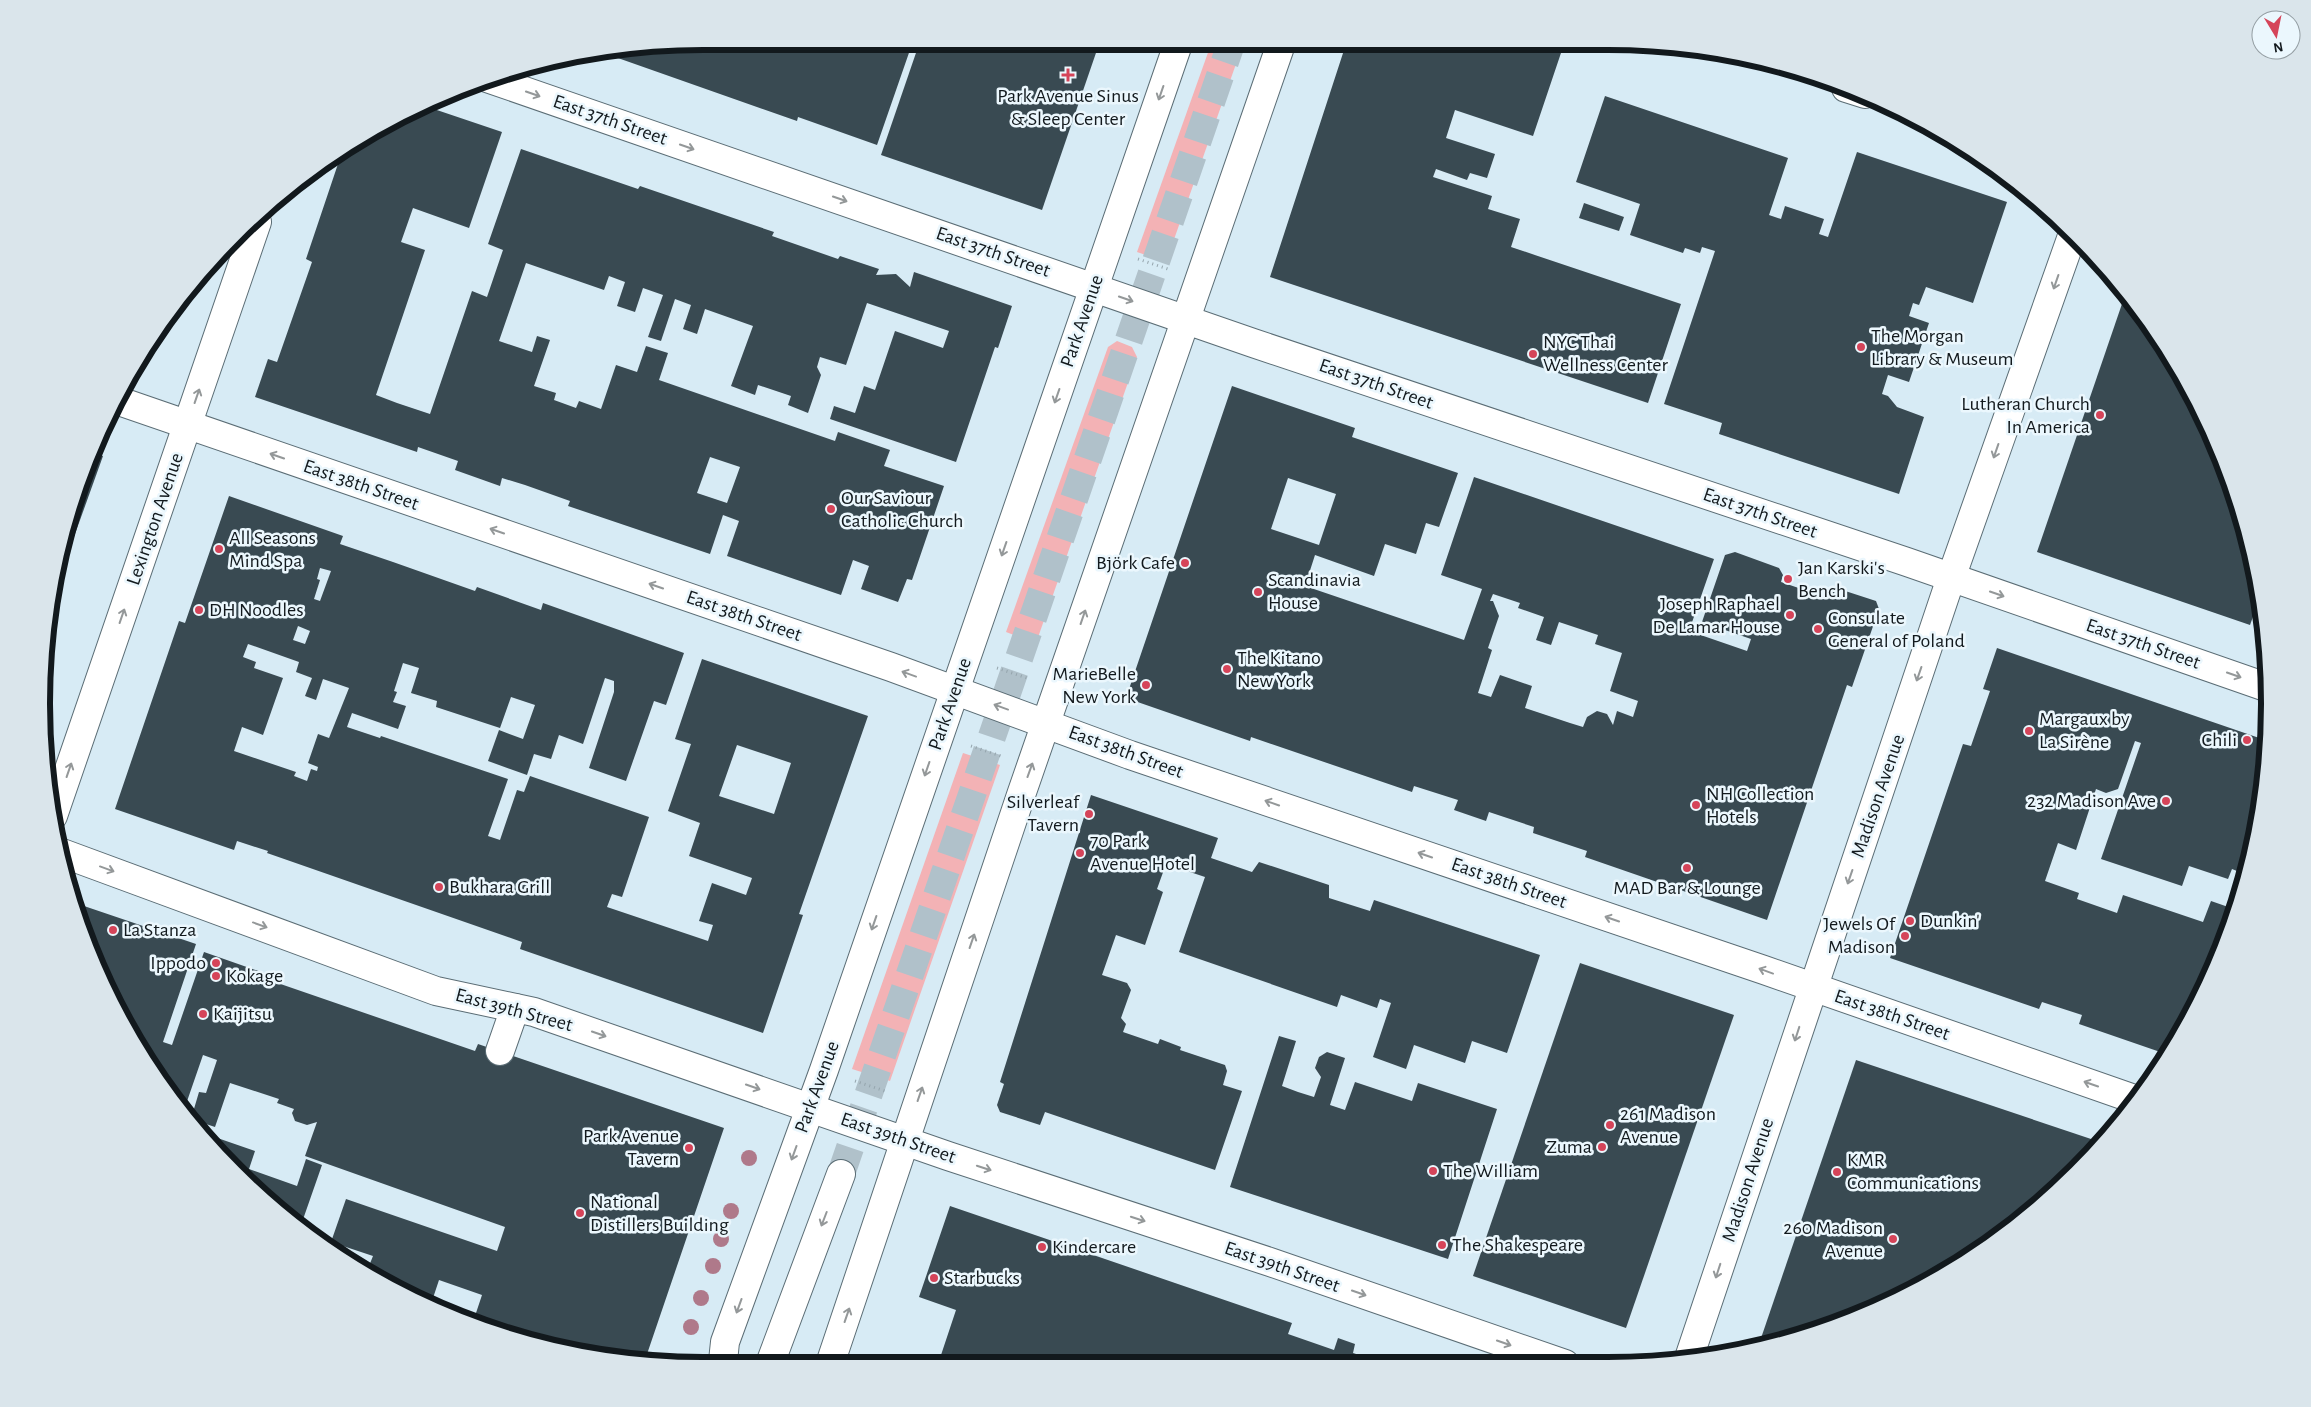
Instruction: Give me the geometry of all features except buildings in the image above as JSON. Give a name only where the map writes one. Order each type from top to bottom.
[{"type":"main road","name":"Park Avenue","points":[[722,1354],[810,1107],[1176,50]]},
{"type":"main road","points":[[833,1357],[1047,724],[1279,50]]},
{"type":"main road","name":"East 37th Street","points":[[500,83],[1187,320],[1951,578],[2261,685]]},
{"type":"main road","name":"Lexington Avenue","points":[[58,801],[255,229]]},
{"type":"main road","name":"Madison Avenue","points":[[1691,1351],[1951,578],[2070,241]]},
{"type":"main road","name":"East 38th Street","points":[[123,403],[954,690],[1130,755],[2129,1097]]},
{"type":"main road","name":"East 39th Street","points":[[68,855],[436,990],[534,1012],[905,1141],[1270,1262],[1545,1357]]},
{"type":"main road","points":[[500,1051],[515,1008]]},
{"type":"main road","points":[[772,1357],[841,1174]]},
{"type":"path","points":[[1136,258],[1173,271]]},
{"type":"path","points":[[994,667],[1032,679]]},
{"type":"path","points":[[968,745],[1005,758]]},
{"type":"path","points":[[851,1079],[885,1091]]},
{"type":"shaded area","points":[[1209,50],[1241,50],[1166,262],[1137,252]]},
{"type":"shaded area","points":[[1117,341],[1132,347],[1137,357],[1036,643],[1006,632],[1108,347]]},
{"type":"shaded area","points":[[963,753],[1000,765],[890,1081],[852,1069]]},
{"type":"tunnel","points":[[841,1174],[1229,50]]},
{"type":"place","name":"Park Avenue Sinus & Sleep Center","points":[[1068,75]]},
{"type":"place","name":"The Morgan Library & Museum","points":[[1861,347]]},
{"type":"place","name":"NYC Thai Wellness Center","points":[[1533,354]]},
{"type":"place","name":"Lutheran Church In America","points":[[2100,415]]},
{"type":"place","name":"Our Saviour Catholic Church","points":[[831,509]]},
{"type":"place","name":"All Seasons Mind Spa","points":[[219,549]]},
{"type":"place","name":"Björk Cafe","points":[[1185,563]]},
{"type":"place","name":"Jan Karski's Bench","points":[[1788,579]]},
{"type":"place","name":"Scandinavia House","points":[[1258,592]]},
{"type":"place","name":"DH Noodles","points":[[199,610]]},
{"type":"place","name":"Joseph Raphael De Lamar House","points":[[1790,615]]},
{"type":"place","name":"Consulate General of Poland","points":[[1818,629]]},
{"type":"place","name":"The Kitano New York","points":[[1227,669]]},
{"type":"place","name":"MarieBelle New York","points":[[1146,685]]},
{"type":"place","name":"Margaux by La Sirène","points":[[2029,731]]},
{"type":"place","name":"Chili","points":[[2247,740]]},
{"type":"place","name":"232 Madison Ave","points":[[2166,801]]},
{"type":"place","name":"NH Collection Hotels","points":[[1696,805]]},
{"type":"place","name":"Silverleaf Tavern","points":[[1089,814]]},
{"type":"place","name":"70 Park Avenue Hotel","points":[[1080,853]]},
{"type":"place","name":"MAD Bar & Lounge","points":[[1687,868]]},
{"type":"place","name":"Bukhara Grill","points":[[439,887]]},
{"type":"place","name":"Dunkin'","points":[[1910,921]]},
{"type":"place","name":"La Stanza","points":[[113,930]]},
{"type":"place","name":"Jewels Of Madison","points":[[1905,936]]},
{"type":"place","name":"Ippodo","points":[[216,963]]},
{"type":"place","name":"Kokage","points":[[216,976]]},
{"type":"place","name":"Kaijitsu","points":[[203,1014]]},
{"type":"place","name":"261 Madison Avenue","points":[[1610,1125]]},
{"type":"place","name":"Zuma","points":[[1602,1147]]},
{"type":"place","name":"Park Avenue Tavern","points":[[689,1148]]},
{"type":"place","name":"The William","points":[[1433,1171]]},
{"type":"place","name":"KMR Communications","points":[[1837,1172]]},
{"type":"place","name":"National Distillers Building","points":[[580,1213]]},
{"type":"place","name":"260 Madison Avenue","points":[[1893,1239]]},
{"type":"place","name":"The Shakespeare","points":[[1442,1245]]},
{"type":"place","name":"Kindercare","points":[[1042,1247]]},
{"type":"place","name":"Starbucks","points":[[934,1278]]}]
